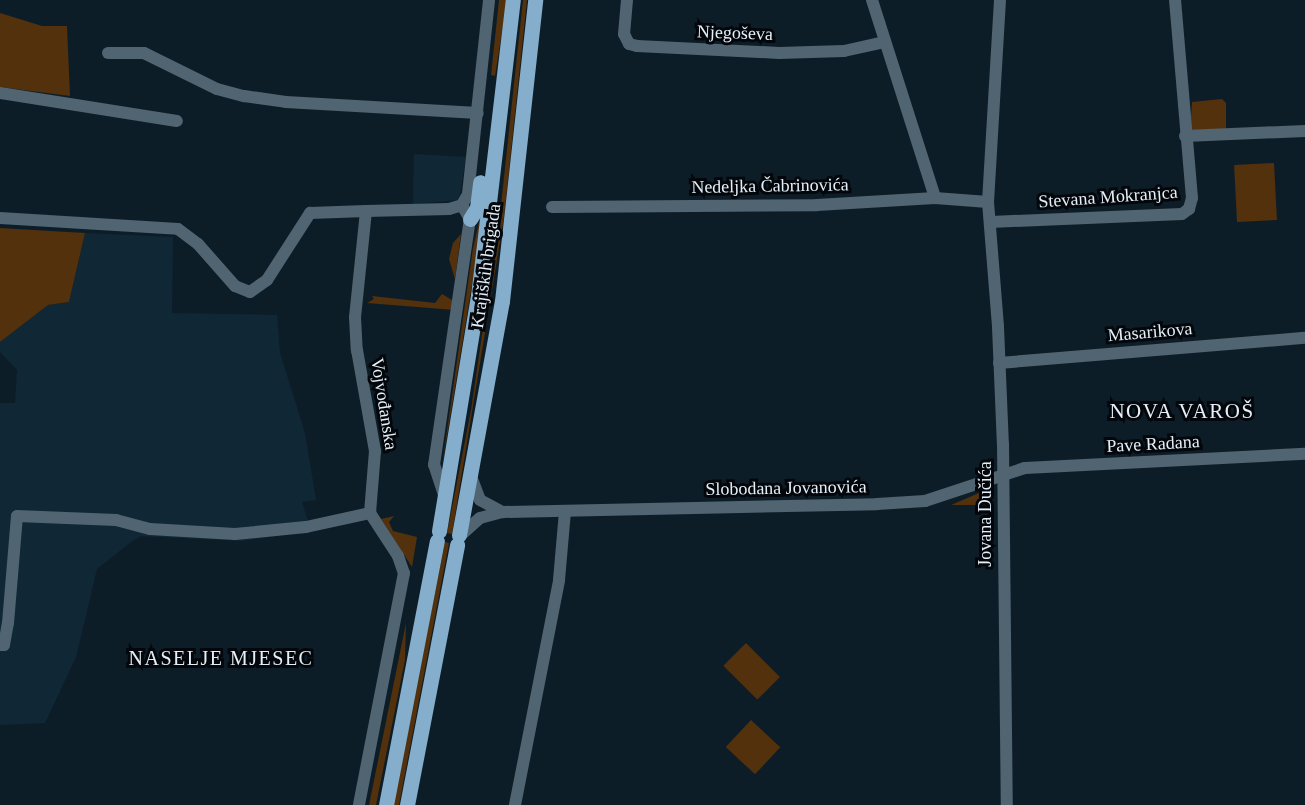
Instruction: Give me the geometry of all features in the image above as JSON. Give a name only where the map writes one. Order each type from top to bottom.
[{"type":"main road","name":"Krajiških brigada","points":[[386,805],[438,536],[478,296],[513,0]]},
{"type":"main road","name":"Krajiških brigada","points":[[407,805],[472,479],[503,291],[535,0]]},
{"type":"main road","points":[[466,212],[477,208],[490,101],[504,68]]},
{"type":"street","points":[[444,495],[434,465],[478,113],[489,0]]},
{"type":"street","name":"Njegoševa","points":[[627,0],[624,34],[629,44],[637,46],[780,53],[844,51],[885,42]]},
{"type":"street","points":[[872,0],[935,198]]},
{"type":"street","name":"Jovana Dučića","points":[[1000,0],[988,202],[999,363],[1003,473],[1007,805]]},
{"type":"street","name":"Stevana Mokranjca","points":[[991,222],[1182,214],[1189,209],[1192,198],[1175,0]]},
{"type":"street","points":[[108,53],[144,53],[217,89],[244,96],[286,102],[478,113]]},
{"type":"street","points":[[0,93],[177,121]]},
{"type":"street","points":[[1185,136],[1305,131]]},
{"type":"street","name":"Nedeljka Čabrinovića","points":[[552,207],[817,205],[935,198],[988,202]]},
{"type":"street","points":[[0,218],[178,229],[191,237],[235,286],[249,292],[267,280],[310,213],[449,209],[466,212]]},
{"type":"street","name":"Vojvođanska","points":[[366,211],[355,317],[357,350],[375,451],[370,513]]},
{"type":"street","name":"Masarikova","points":[[999,363],[1305,338]]},
{"type":"street","name":"Pave Radana","points":[[1003,473],[1025,468],[1305,454]]},
{"type":"street","name":"Slobodana Jovanovića","points":[[503,512],[925,501],[1003,473]]},
{"type":"street","points":[[472,479],[480,500],[503,512]]},
{"type":"street","points":[[459,538],[480,518],[503,512]]},
{"type":"street","points":[[515,805],[559,580],[565,512]]},
{"type":"street","points":[[0,645],[4,645],[8,623],[16,516],[116,520],[150,529],[235,534],[312,526],[370,513],[398,555],[404,573],[359,805]]},
{"type":"shaded area","points":[[499,0],[507,0],[495,76],[491,75]]},
{"type":"shaded area","points":[[523,0],[527,0],[504,217],[452,534],[447,533],[471,410],[501,205]]},
{"type":"shaded area","points":[[0,13],[42,26],[67,26],[70,96],[0,87]]},
{"type":"shaded area","points":[[1222,99],[1226,103],[1226,131],[1190,130],[1192,102]]},
{"type":"shaded area","points":[[414,154],[466,157],[459,200],[413,204]]},
{"type":"shaded area","points":[[1274,163],[1277,220],[1237,222],[1234,165]]},
{"type":"shaded area","points":[[481,214],[483,218],[442,466],[473,248]]},
{"type":"shaded area","points":[[0,228],[85,233],[69,302],[48,305],[0,342]]},
{"type":"shaded area","points":[[85,233],[173,237],[172,313],[277,315],[280,353],[305,433],[316,500],[302,502],[311,531],[242,541],[141,536],[131,542],[97,569],[76,657],[45,723],[0,725],[0,403],[15,403],[17,370],[0,352],[0,342],[48,305],[69,302]]},
{"type":"shaded area","points":[[461,234],[455,279],[449,259],[453,243]]},
{"type":"shaded area","points":[[442,294],[452,300],[455,310],[367,303],[374,299],[372,296],[435,303]]},
{"type":"shaded area","points":[[979,493],[985,495],[985,505],[951,505]]},
{"type":"shaded area","points":[[394,516],[389,522],[393,531],[417,537],[412,567],[381,519]]},
{"type":"shaded area","points":[[445,542],[449,543],[399,805],[393,805]]},
{"type":"shaded area","points":[[406,623],[405,660],[376,805],[369,805]]},
{"type":"shaded area","points":[[746,643],[780,677],[757,700],[723,666]]},
{"type":"shaded area","points":[[751,720],[780,747],[755,774],[726,747]]},
{"type":"district","name":"NOVA VAROŠ","points":[[1182,411]]},
{"type":"district","name":"NASELJE MJESEC","points":[[221,658]]}]
